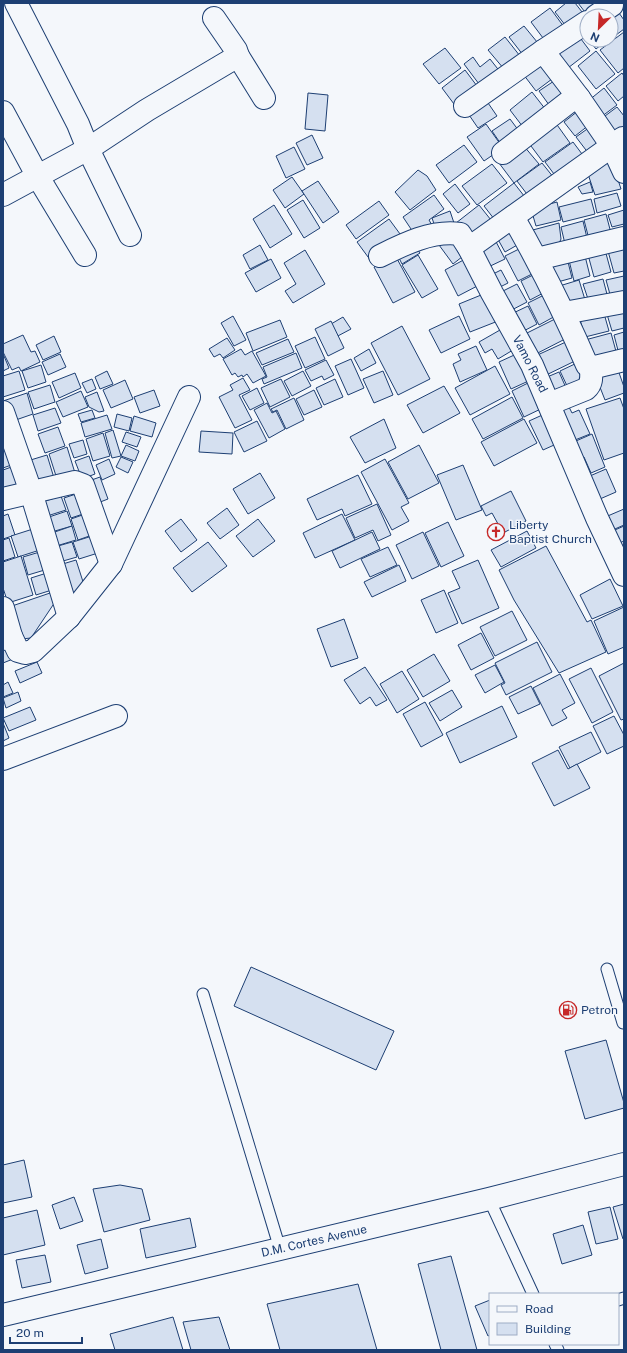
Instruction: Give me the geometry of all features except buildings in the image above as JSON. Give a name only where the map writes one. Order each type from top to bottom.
[{"type":"main road","points":[[16,3],[78,124],[88,149],[130,235]]},
{"type":"main road","points":[[214,18],[236,50],[238,56],[264,98]]},
{"type":"main road","points":[[465,106],[579,27]]},
{"type":"main road","points":[[544,51],[579,98],[618,142],[624,172]]},
{"type":"main road","points":[[3,196],[88,149],[147,110],[238,56]]},
{"type":"main road","points":[[503,153],[570,101],[579,98]]},
{"type":"main road","points":[[3,112],[38,177],[85,255]]},
{"type":"main road","points":[[469,248],[618,142]]},
{"type":"main road","points":[[513,217],[537,259],[564,313],[587,365],[590,366],[591,382],[586,389],[549,404]]},
{"type":"main road","name":"Vamo Road","points":[[380,256],[405,243],[429,236],[452,233],[460,234],[532,365],[597,518],[624,575]]},
{"type":"main road","points":[[537,259],[624,238]]},
{"type":"main road","points":[[564,313],[624,302]]},
{"type":"main road","points":[[590,366],[624,360]]},
{"type":"main road","points":[[3,608],[7,637],[18,650],[25,653],[33,650],[69,617],[111,564],[189,398]]},
{"type":"main road","points":[[3,412],[31,492],[69,617]]},
{"type":"main road","points":[[3,499],[75,482],[83,485],[111,564]]},
{"type":"main road","points":[[3,759],[116,716]]},
{"type":"main road","name":"D.M. Cortes Avenue","points":[[3,1315],[489,1199],[624,1164]]},
{"type":"lane","points":[[607,969],[623,1023]]},
{"type":"lane","points":[[203,994],[280,1249]]},
{"type":"lane","points":[[489,1199],[533,1293]]},
{"type":"place","name":"Liberty Baptist Church","points":[[496,532]]},
{"type":"place","name":"Petron","points":[[568,1010]]}]
